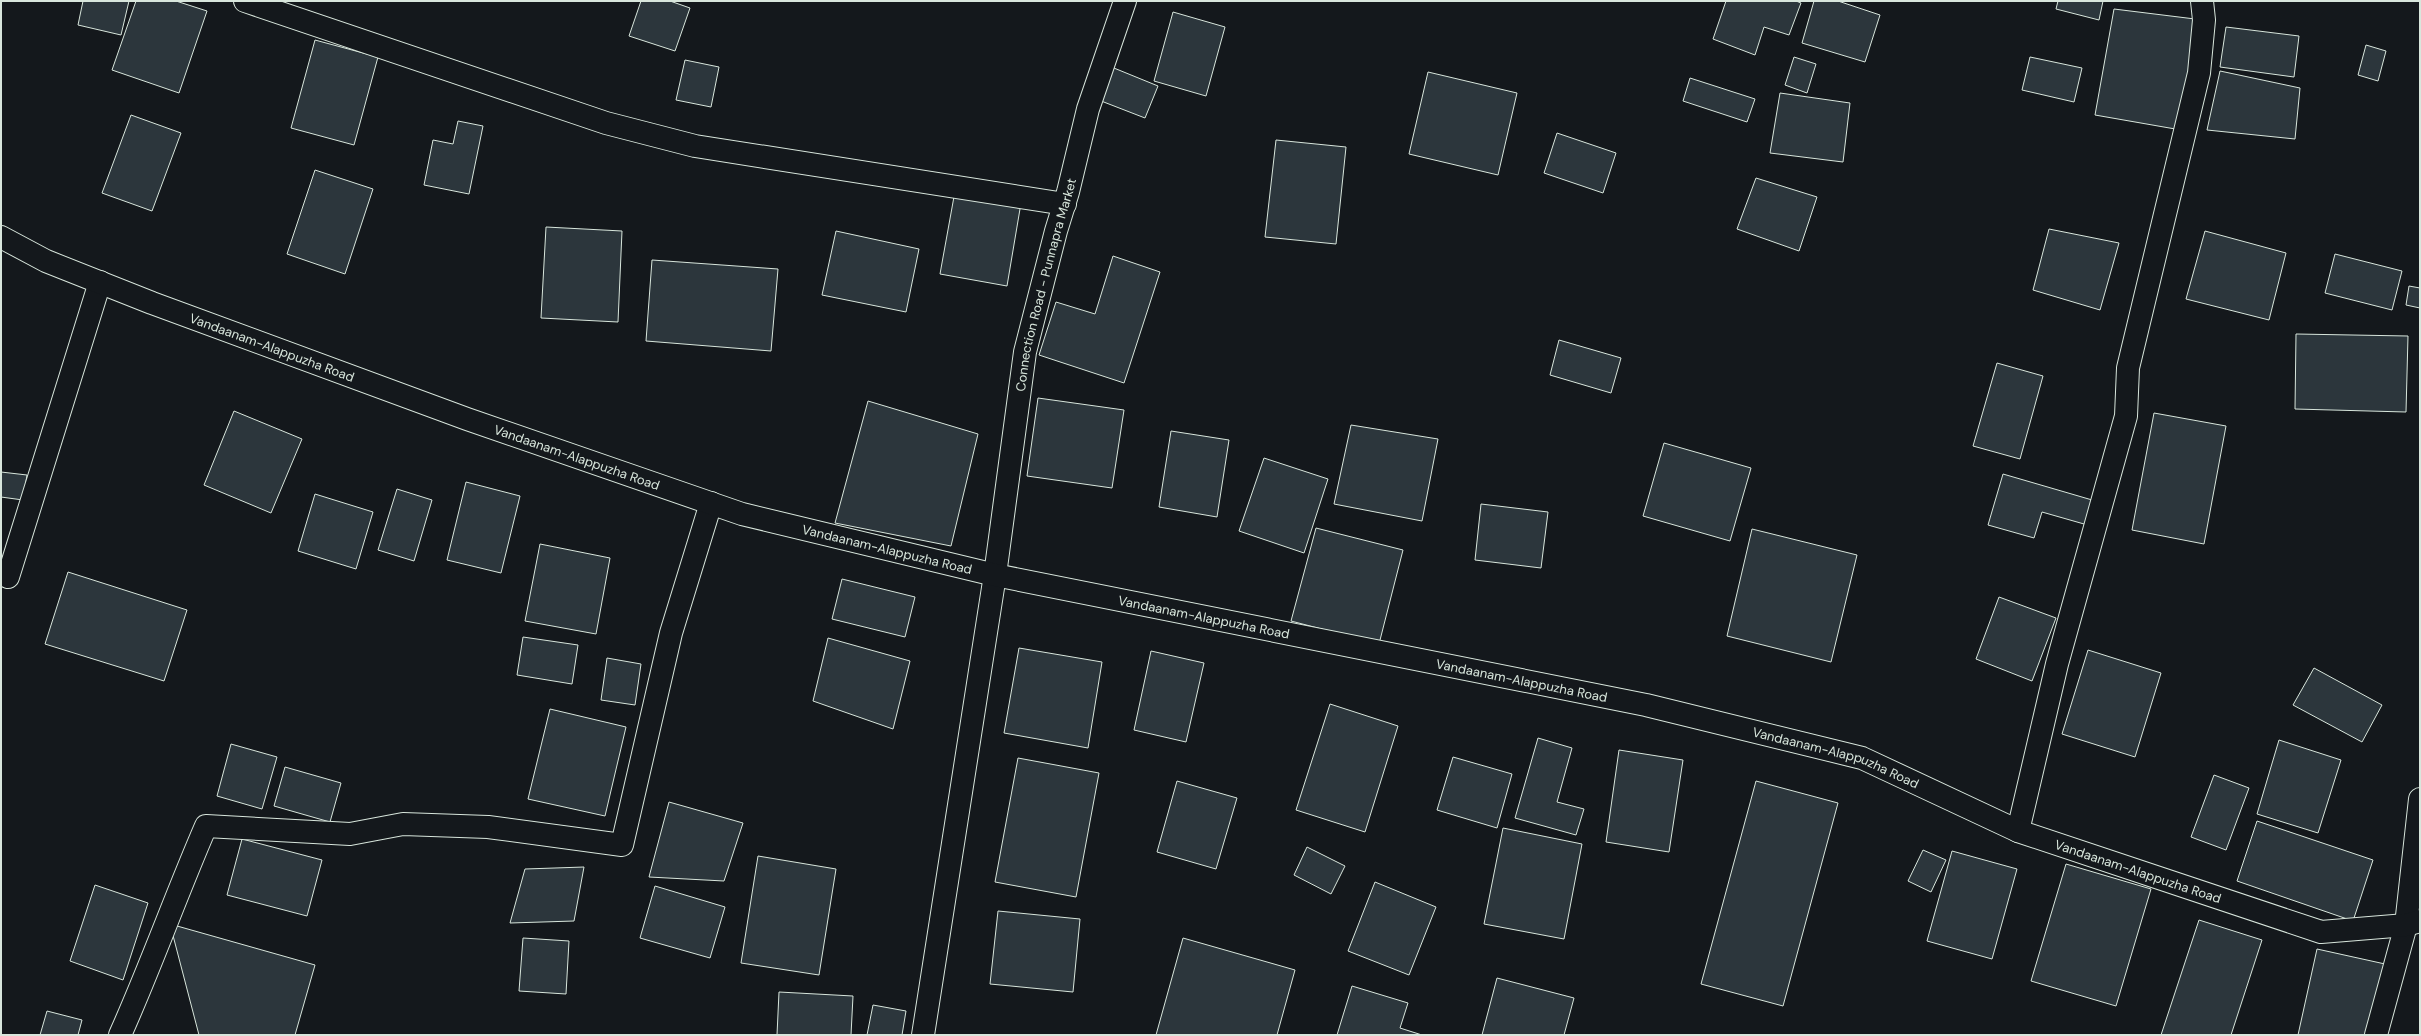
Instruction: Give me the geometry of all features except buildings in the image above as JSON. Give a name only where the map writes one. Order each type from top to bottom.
[{"type":"street","points":[[245,1],[606,123],[695,146],[1065,204]]},
{"type":"street","name":"Connection Road - Punnapra Market","points":[[923,1035],[995,575],[1024,352],[1065,204],[1088,109],[1125,1]]},
{"type":"street","points":[[2018,831],[2058,664],[2126,416],[2128,368],[2199,73],[2204,20],[2202,1]]},
{"type":"street","name":"Vandaanam-Alappuzha Road","points":[[1,237],[46,261],[100,282],[467,419],[742,514],[995,575],[1646,706],[1862,758],[2018,831],[2321,932],[2413,923]]},
{"type":"street","points":[[8,577],[100,282]]},
{"type":"street","points":[[120,1035],[144,982],[175,896],[206,826],[350,834],[403,824],[488,826],[622,845],[671,633],[711,503]]},
{"type":"street","points":[[2376,1035],[2413,923],[2420,800]]}]
